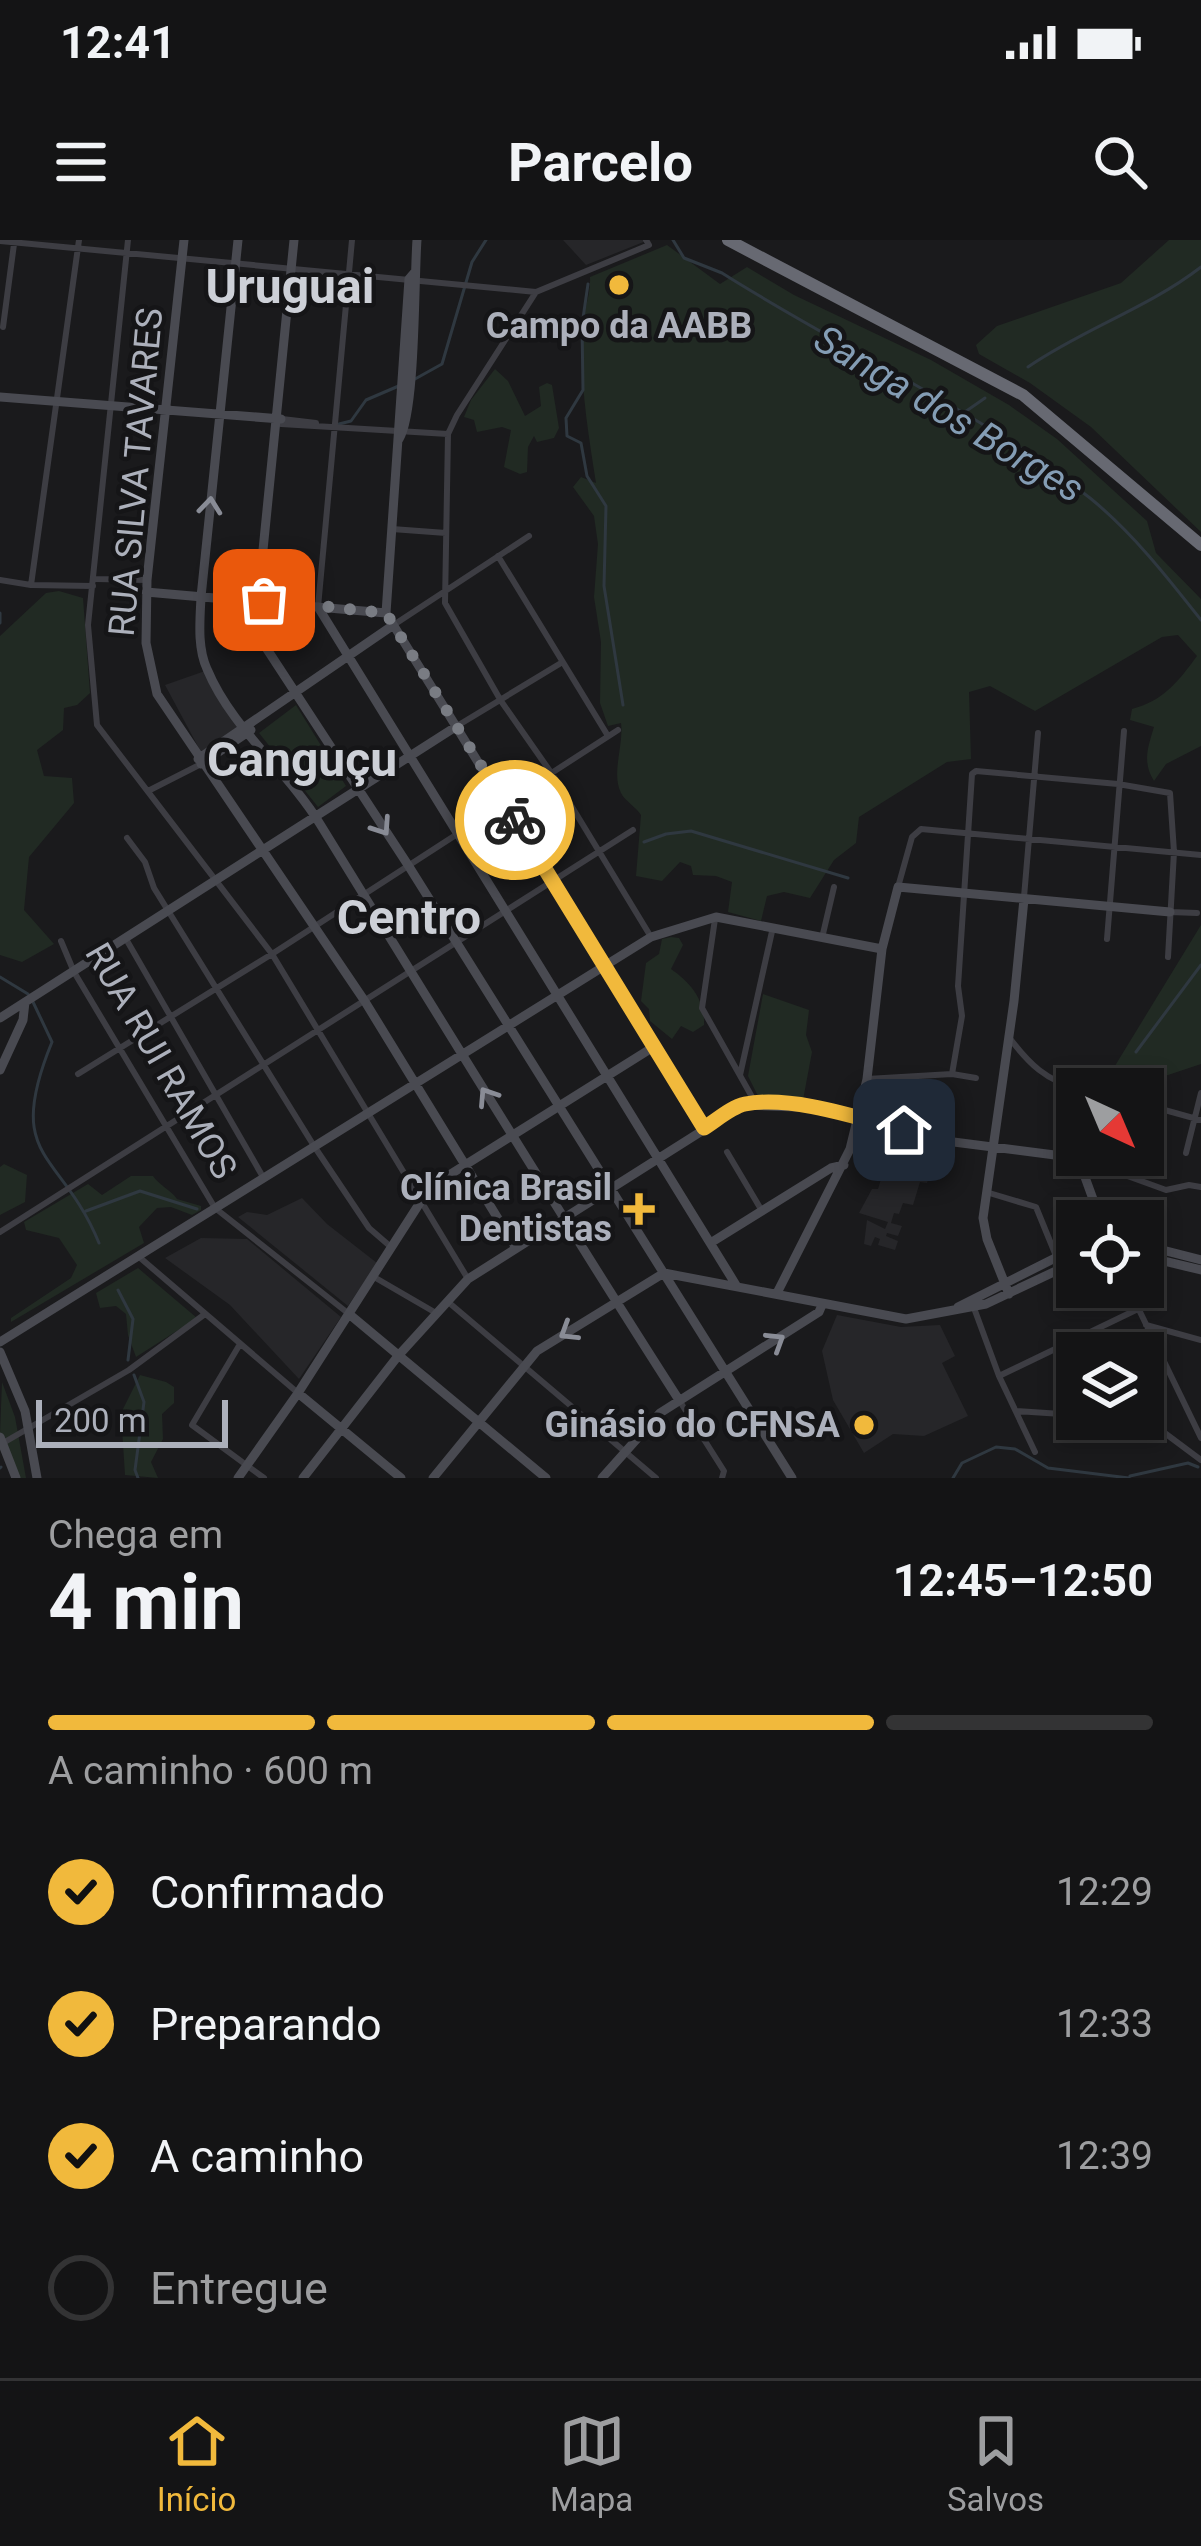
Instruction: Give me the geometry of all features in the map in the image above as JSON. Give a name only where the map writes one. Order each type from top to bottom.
[{"type":"highway","points":[[728,240],[1023,395],[1201,545]]},
{"type":"street","points":[[128,240],[88,652],[98,725],[272,954],[468,1279]]},
{"type":"street","name":"RUA SILVA TAVARES","points":[[184,240],[146,586],[146,643],[157,694],[197,764],[364,1000],[516,1248]]},
{"type":"street","points":[[238,240],[201,597],[205,664],[316,817],[723,1476]]},
{"type":"street","points":[[296,240],[260,604],[261,640],[408,865],[792,1478]]},
{"type":"street","points":[[352,240],[318,607],[736,1285]]},
{"type":"street","points":[[417,240],[386,613],[704,1128]]},
{"type":"street","points":[[2,328],[15,241]]},
{"type":"street","points":[[0,242],[78,244],[126,253],[536,292],[645,247]]},
{"type":"street","points":[[31,585],[78,244]]},
{"type":"street","points":[[536,292],[448,434],[442,593],[501,701],[552,774],[651,937]]},
{"type":"street","points":[[0,397],[400,434],[448,434]]},
{"type":"street","points":[[392,529],[446,533]]},
{"type":"street","points":[[148,791],[225,746],[392,626],[529,536]]},
{"type":"street","points":[[498,556],[608,736]]},
{"type":"street","points":[[0,580],[31,585],[146,586],[260,604],[386,613]]},
{"type":"street","points":[[0,1018],[561,663]]},
{"type":"street","points":[[78,1074],[618,730]]},
{"type":"street","points":[[1107,939],[1124,731]]},
{"type":"street","points":[[1007,1288],[984,1230],[986,1192],[1024,899],[1038,733]]},
{"type":"street","points":[[952,1074],[962,1016],[958,986],[963,894],[972,775],[976,772],[1166,789],[1172,798],[1174,852],[1168,957]]},
{"type":"street","points":[[777,1293],[844,1165],[859,1117],[882,949],[912,837],[921,829],[1201,855]]},
{"type":"street","points":[[0,1232],[633,830]]},
{"type":"street","points":[[127,838],[314,1146],[370,1228],[392,1248]]},
{"type":"street","points":[[822,938],[834,887]]},
{"type":"street","points":[[898,887],[1197,914]]},
{"type":"street","points":[[0,1342],[651,937],[716,916],[882,949]]},
{"type":"street","points":[[716,916],[702,1008],[740,1075],[749,1104]]},
{"type":"street","points":[[740,1075],[773,927]]},
{"type":"street","points":[[126,939],[263,1177]]},
{"type":"street","name":"RUA RUI RAMOS","points":[[61,941],[74,972],[215,1208]]},
{"type":"street","points":[[0,1070],[23,1020],[26,1002]]},
{"type":"street","points":[[1007,1035],[1039,1072],[1056,1083]]},
{"type":"street","points":[[238,1478],[430,1186],[655,1046]]},
{"type":"street","points":[[867,1079],[952,1074],[976,1078]]},
{"type":"street","points":[[1186,1153],[1201,1093]]},
{"type":"street","points":[[303,1478],[468,1279],[658,1156],[749,1104],[824,1108],[938,1140],[1056,1155]]},
{"type":"street","points":[[1164,1110],[1198,1119]]},
{"type":"street","points":[[727,1152],[762,1211]]},
{"type":"street","points":[[712,1242],[830,1168],[844,1165]]},
{"type":"street","points":[[1129,1176],[1166,1190],[1189,1184],[1201,1187]]},
{"type":"street","points":[[986,1192],[1036,1207],[1056,1258]]},
{"type":"street","points":[[215,1208],[546,1478]]},
{"type":"street","points":[[1164,1254],[1201,1260]]},
{"type":"street","points":[[138,1256],[401,1478]]},
{"type":"street","points":[[1164,1257],[1201,1270]]},
{"type":"street","points":[[433,1478],[538,1352],[664,1273],[906,1319],[973,1304],[1056,1264]]},
{"type":"street","points":[[374,1276],[436,1313]]},
{"type":"street","points":[[447,1301],[656,1478]]},
{"type":"street","points":[[973,1304],[999,1376],[1035,1453]]},
{"type":"street","points":[[602,1478],[651,1421],[805,1322],[822,1305]]},
{"type":"street","points":[[999,1376],[1138,1310],[1201,1438]]},
{"type":"street","points":[[16,1478],[1,1440],[129,1370],[205,1314]]},
{"type":"street","points":[[1146,1325],[1201,1340]]},
{"type":"street","points":[[240,1344],[192,1425],[264,1478]]},
{"type":"street","points":[[0,1352],[29,1428],[37,1478]]},
{"type":"street","points":[[1016,1411],[1056,1414]]},
{"type":"street","points":[[1164,1432],[1201,1460]]},
{"type":"shaded area","points":[[563,240],[644,240],[646,241],[586,265]]},
{"type":"shaded area","points":[[1169,240],[1201,240],[1201,532],[1091,427],[979,354],[976,345],[997,326],[1121,283]]},
{"type":"shaded area","points":[[667,245],[720,284],[747,267],[794,295],[931,360],[1057,439],[1147,521],[1156,553],[1201,599],[1201,746],[1166,764],[1154,781],[1147,761],[1154,727],[1130,720],[1132,709],[1169,689],[1197,656],[1178,635],[1162,637],[1035,711],[990,686],[969,692],[971,759],[947,762],[859,817],[856,843],[834,860],[810,898],[784,892],[767,896],[761,921],[728,912],[732,882],[693,875],[691,866],[680,862],[662,881],[636,876],[641,815],[618,785],[621,723],[608,726],[600,703],[594,516],[573,487],[581,477],[596,483],[582,370],[582,325],[590,277]]},
{"type":"shaded area","points":[[495,369],[508,381],[525,416],[541,406],[539,387],[552,385],[559,428],[554,438],[537,442],[534,436],[528,447],[527,472],[520,474],[504,467],[511,430],[477,432],[474,420],[464,417]]},
{"type":"shaded area","points":[[59,591],[83,598],[90,693],[77,705],[64,708],[63,730],[37,750],[44,776],[72,778],[74,803],[29,857],[24,910],[54,944],[22,962],[0,955],[0,636],[46,593]]},
{"type":"shaded area","points":[[205,671],[239,726],[201,752],[165,685]]},
{"type":"shaded area","points":[[296,705],[346,786],[318,807],[259,733]]},
{"type":"shaded area","points":[[1201,925],[1201,1064],[1164,1076],[1164,1068],[1114,1068]]},
{"type":"shaded area","points":[[679,938],[683,945],[671,969],[695,993],[704,1025],[693,1032],[681,1026],[672,1039],[650,1021],[649,1009],[641,1001],[646,963],[659,954],[662,939]]},
{"type":"shaded area","points":[[763,994],[809,1010],[806,1035],[812,1052],[803,1100],[759,1098],[748,1076]]},
{"type":"shaded area","points":[[883,1154],[930,1173],[927,1183],[920,1182],[913,1205],[903,1203],[899,1214],[894,1213],[891,1223],[902,1226],[898,1236],[886,1236],[898,1241],[895,1250],[878,1245],[880,1239],[875,1237],[871,1246],[864,1244],[867,1220],[885,1229],[888,1222],[859,1213],[872,1189],[878,1189],[885,1166],[881,1164]]},
{"type":"shaded area","points":[[4,1164],[27,1175],[25,1202],[0,1215],[0,1167]]},
{"type":"shaded area","points":[[131,1176],[153,1176],[177,1199],[201,1206],[201,1210],[192,1215],[171,1207],[157,1208],[139,1227],[144,1243],[11,1322],[71,1278],[77,1265],[59,1238],[26,1230],[24,1222],[88,1184],[102,1195]]},
{"type":"shaded area","points":[[302,1198],[377,1263],[348,1306],[238,1217],[247,1212],[267,1215]]},
{"type":"shaded area","points":[[201,1238],[247,1239],[341,1317],[299,1379],[230,1305],[165,1258]]},
{"type":"shaded area","points":[[138,1268],[197,1318],[136,1357],[126,1314],[116,1306],[100,1308],[96,1293]]},
{"type":"shaded area","points":[[837,1315],[901,1327],[940,1325],[955,1356],[942,1363],[968,1416],[924,1436],[893,1434],[864,1453],[833,1400],[822,1351]]},
{"type":"shaded area","points":[[140,1375],[174,1387],[174,1403],[162,1414],[163,1439],[151,1462],[158,1478],[125,1475],[121,1413]]},
{"type":"shaded area","points":[[2,1382],[15,1417],[26,1478],[19,1478],[0,1433]]},
{"type":"waterway","points":[[415,379],[442,364],[472,262],[486,240]]},
{"type":"waterway","name":"Sanga dos Borges","points":[[673,240],[684,258],[722,273],[1047,466],[1120,526],[1201,620]]},
{"type":"waterway","points":[[1028,367],[1201,267]]},
{"type":"waterway","points":[[588,284],[582,325],[583,390],[566,418],[567,436],[581,443],[587,476],[606,506],[604,586],[623,705]]},
{"type":"waterway","points":[[339,424],[351,421],[366,400],[401,385]]},
{"type":"waterway","points":[[962,414],[985,398]]},
{"type":"waterway","points":[[0,613],[0,623]]},
{"type":"waterway","points":[[644,842],[691,831],[848,878]]},
{"type":"waterway","points":[[1136,1052],[1201,965]]},
{"type":"waterway","points":[[0,977],[28,994]]},
{"type":"waterway","points":[[33,1002],[52,1042],[38,1081],[35,1133],[99,1243]]},
{"type":"waterway","points":[[86,1211],[140,1191],[197,1209]]},
{"type":"waterway","points":[[118,1290],[133,1319],[128,1360]]},
{"type":"waterway","points":[[134,1375],[144,1402],[135,1470],[138,1478]]},
{"type":"waterway","points":[[953,1478],[962,1463],[996,1447],[1015,1449],[1048,1468],[1129,1478]]},
{"type":"waterway","points":[[1130,1476],[1188,1463],[1198,1467]]},
{"type":"way so far","points":[[264,600],[386,613],[515,820]]},
{"type":"place","name":"Campo da AABB","points":[[619,285]]},
{"type":"place","name":"Clínica Brasil Dentistas","points":[[639,1209]]},
{"type":"place","name":"Ginásio do CFNSA","points":[[864,1425]]},
{"type":"district","name":"Uruguai","points":[[290,286]]},
{"type":"district","name":"Canguçu","points":[[302,759]]},
{"type":"district","name":"Centro","points":[[409,917]]},
{"type":"route","points":[[515,820],[704,1128],[733,1109],[755,1104],[824,1108],[904,1130]]}]
